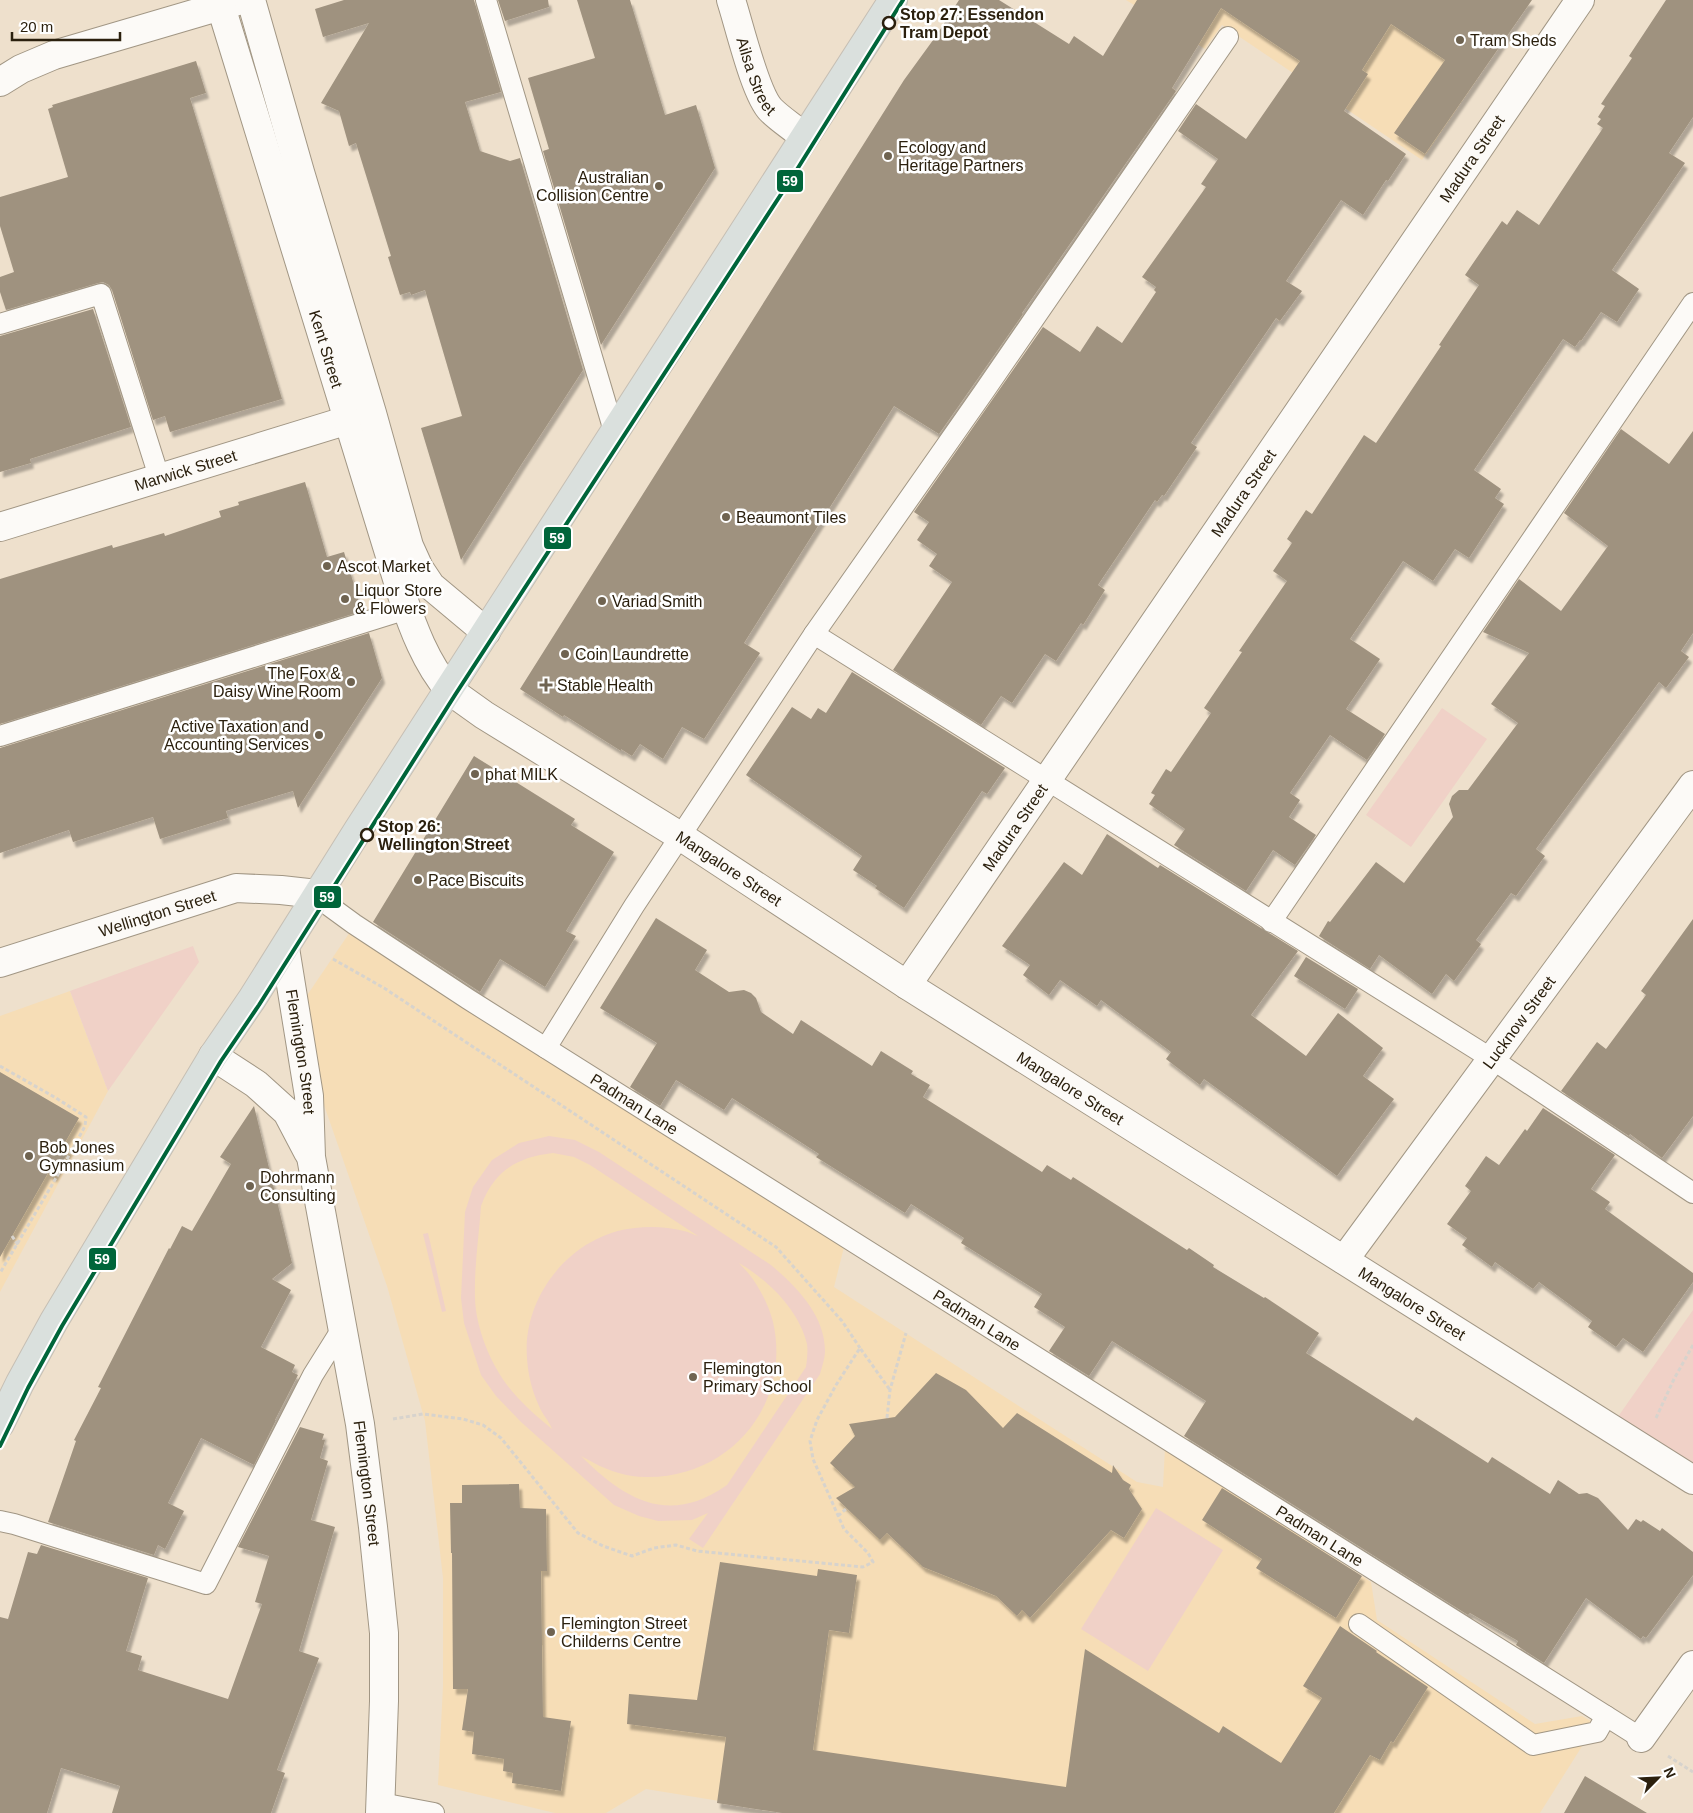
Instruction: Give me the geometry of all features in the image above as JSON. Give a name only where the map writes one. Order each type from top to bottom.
[{"type":"main road","points":[[0,1424],[54,1321],[213,1056],[285,948],[614,431],[893,0]]},
{"type":"street","name":"Kent Street","points":[[251,0],[300,172],[407,609],[415,633],[449,690]]},
{"type":"street","name":"Ailsa Street","points":[[732,0],[756,82],[765,102],[770,109],[804,137]]},
{"type":"street","name":"Madura Street","points":[[907,985],[1580,0]]},
{"type":"street","name":"Kent Street","points":[[227,2],[360,417],[419,568],[430,586],[486,632]]},
{"type":"street","points":[[0,82],[54,55],[227,2]]},
{"type":"street","name":"Marwick Street","points":[[0,527],[160,480],[360,417]]},
{"type":"street","name":"Mangalore Street","points":[[449,690],[484,715],[680,836],[907,985],[1693,1480]]},
{"type":"street","name":"Lucknow Street","points":[[1344,1260],[1693,785]]},
{"type":"street","name":"Wellington Street","points":[[0,963],[236,888],[281,890],[317,896]]},
{"type":"street","name":"Flemington Street","points":[[285,948],[309,1096],[311,1157],[360,1424],[384,1633],[384,1700],[380,1808]]},
{"type":"street","name":"Flemington Street","points":[[213,1056],[256,1084],[287,1112],[311,1157]]},
{"type":"street","points":[[1641,1738],[1693,1665]]},
{"type":"lane","points":[[486,0],[614,431]]},
{"type":"lane","points":[[546,1048],[634,906],[814,634],[983,393],[1228,37]]},
{"type":"lane","points":[[0,324],[101,294],[160,480]]},
{"type":"lane","points":[[1271,922],[1693,303]]},
{"type":"lane","points":[[0,736],[407,609]]},
{"type":"lane","points":[[814,634],[1492,1060],[1693,1192]]},
{"type":"lane","name":"Padman Lane","points":[[317,896],[354,924],[468,1000],[1641,1738]]},
{"type":"lane","points":[[0,1521],[206,1584],[313,1375],[343,1328]]},
{"type":"lane","points":[[1359,1624],[1533,1745],[1597,1732],[1606,1716]]},
{"type":"lane","points":[[380,1808],[434,1813]]},
{"type":"path","points":[[333,958],[384,988],[776,1247],[837,1314],[890,1390]]},
{"type":"path","points":[[0,1066],[86,1117],[85,1126],[18,1245],[0,1273]]},
{"type":"path","points":[[12,1236],[18,1245]]},
{"type":"path","points":[[887,1418],[890,1390],[906,1333]]},
{"type":"path","points":[[1656,1417],[1693,1345]]},
{"type":"path","points":[[423,1414],[463,1419],[483,1425],[501,1438],[578,1533],[603,1546],[632,1556],[654,1548],[676,1545],[697,1551],[863,1567],[873,1562],[868,1553],[844,1528],[813,1460],[810,1441],[817,1420],[860,1348]]},
{"type":"path","points":[[838,1516],[847,1508]]},
{"type":"shaded area","points":[[1126,0],[1531,0],[1422,160],[1222,25],[1205,49]]},
{"type":"shaded area","points":[[1442,708],[1487,739],[1411,847],[1366,815]]},
{"type":"shaded area","name":"Flemington Primary School","points":[[350,932],[844,1247],[834,1287],[1137,1482],[1163,1487],[1165,1448],[1371,1582],[1377,1620],[1535,1724],[1582,1716],[1596,1724],[1540,1813],[793,1813],[646,1789],[606,1813],[555,1813],[438,1785],[443,1686],[443,1578],[425,1421],[387,1286],[293,1016]]},
{"type":"shaded area","points":[[193,946],[199,962],[108,1091],[70,991]]},
{"type":"shaded area","points":[[70,991],[108,1091],[0,1292],[0,1016]]},
{"type":"shaded area","points":[[549,1136],[575,1140],[599,1152],[771,1265],[799,1292],[815,1314],[820,1325],[825,1351],[820,1374],[703,1548],[689,1539],[708,1513],[692,1520],[658,1521],[639,1516],[614,1505],[521,1422],[496,1396],[481,1375],[464,1323],[461,1298],[465,1212],[473,1187],[492,1160],[519,1143]],"holes":[[[553,1153],[574,1157],[590,1165],[698,1236],[686,1231],[653,1227],[635,1228],[612,1233],[591,1242],[572,1255],[556,1272],[542,1291],[533,1312],[528,1335],[527,1358],[529,1377],[534,1395],[552,1429],[518,1398],[501,1377],[483,1338],[476,1311],[475,1286],[481,1206],[486,1194],[500,1175],[508,1168],[528,1158]],[[739,1263],[761,1278],[790,1308],[803,1331],[807,1344],[806,1367],[727,1485],[706,1497],[686,1504],[667,1505],[649,1502],[631,1495],[614,1485],[581,1456],[606,1469],[625,1475],[645,1477],[675,1474],[703,1465],[727,1451],[748,1431],[763,1408],[773,1382],[776,1353],[773,1322],[760,1291]]]},
{"type":"shaded area","points":[[428,1233],[446,1311],[442,1312],[423,1234]]},
{"type":"shaded area","points":[[1693,1310],[1693,1480],[1610,1428]]},
{"type":"shaded area","points":[[1156,1508],[1223,1550],[1148,1671],[1081,1629]]},
{"type":"building","points":[[344,0],[474,0],[501,92],[465,102],[480,151],[510,161],[520,158],[583,370],[461,560],[421,428],[462,416],[425,290],[411,295],[410,292],[400,295],[388,257],[391,256],[356,143],[349,146],[339,111],[321,103],[369,23],[323,37],[315,9]]},
{"type":"building","points":[[498,0],[548,0],[549,7],[505,21]]},
{"type":"building","points":[[577,0],[630,0],[665,115],[696,105],[715,168],[601,345],[543,151],[549,149],[528,78],[595,58]]},
{"type":"building","points":[[959,0],[999,0],[1069,44],[1074,36],[1103,56],[1137,0],[1532,0],[1425,154],[1394,133],[1445,60],[1391,24],[1362,70],[1368,74],[1344,111],[1406,154],[1363,215],[1341,200],[1286,281],[1302,291],[1280,321],[1276,318],[1191,443],[1197,447],[1164,496],[1162,495],[1157,502],[1155,500],[1098,585],[1105,590],[1083,625],[1081,623],[1056,661],[1045,654],[1012,703],[1001,696],[981,725],[893,670],[952,582],[929,566],[937,554],[917,540],[929,522],[914,512],[1043,327],[1080,352],[1097,326],[1122,343],[1156,292],[1154,290],[1156,287],[1142,277],[1206,187],[1201,184],[1218,159],[1178,131],[1196,104],[1246,139],[1300,61],[1221,8],[1172,88],[1176,91],[939,434],[894,406],[744,643],[760,653],[704,739],[682,727],[663,759],[640,744],[632,756],[564,715],[563,717],[520,689],[904,80]]},
{"type":"building","points":[[1666,0],[1693,0],[1693,117],[1669,153],[1685,163],[1612,270],[1639,289],[1617,322],[1601,312],[1575,347],[1563,339],[1474,470],[1501,489],[1495,498],[1504,504],[1469,558],[1455,549],[1433,581],[1403,561],[1350,639],[1380,659],[1346,709],[1385,734],[1367,760],[1330,735],[1290,793],[1300,800],[1289,817],[1316,835],[1295,865],[1273,850],[1246,891],[1174,845],[1185,829],[1149,804],[1155,795],[1151,793],[1166,769],[1171,772],[1211,713],[1204,708],[1242,652],[1239,651],[1287,581],[1273,571],[1292,543],[1287,539],[1306,510],[1312,514],[1364,435],[1376,443],[1479,285],[1465,275],[1502,221],[1507,225],[1517,210],[1539,225],[1603,128],[1597,124],[1601,119],[1598,117],[1605,106],[1601,104],[1632,58],[1629,56]]},
{"type":"building","points":[[196,61],[206,93],[190,98],[282,399],[170,432],[165,416],[153,420],[109,285],[103,282],[98,283],[6,310],[0,292],[0,277],[14,272],[0,226],[0,197],[68,177],[48,109],[53,107],[52,105]]},
{"type":"building","points":[[93,309],[131,427],[30,459],[31,463],[0,472],[0,336]]},
{"type":"building","points":[[1621,429],[1669,464],[1693,431],[1693,633],[1681,651],[1689,657],[1666,688],[1659,682],[1536,849],[1545,856],[1516,896],[1511,893],[1476,940],[1481,944],[1454,981],[1446,974],[1432,994],[1379,955],[1370,969],[1319,936],[1328,921],[1330,922],[1376,862],[1404,883],[1453,817],[1449,804],[1452,796],[1459,790],[1468,790],[1518,723],[1491,704],[1529,653],[1483,632],[1519,579],[1561,611],[1608,546],[1564,513]]},
{"type":"building","points":[[305,482],[327,557],[344,552],[362,611],[0,724],[0,579],[112,545],[113,548],[164,533],[165,536],[221,517],[219,511],[239,505],[238,502]]},
{"type":"building","points":[[369,633],[382,678],[298,808],[293,791],[226,811],[228,818],[160,839],[153,817],[73,842],[69,830],[0,853],[0,748]]},
{"type":"building","points":[[852,672],[1005,768],[987,794],[982,791],[904,908],[875,888],[877,886],[853,870],[862,856],[746,775],[792,707],[811,719],[818,708],[826,713]]},
{"type":"building","points":[[474,756],[575,819],[571,825],[614,852],[566,931],[576,936],[545,987],[500,959],[480,992],[373,922]]},
{"type":"building","points":[[1107,834],[1158,868],[1160,865],[1298,951],[1251,1015],[1306,1056],[1338,1013],[1383,1048],[1363,1076],[1394,1099],[1337,1176],[1204,1079],[1200,1085],[1166,1059],[1171,1052],[1101,1000],[1097,1006],[1060,980],[1049,995],[1023,975],[1030,965],[1002,946],[1064,862],[1082,875]]},
{"type":"building","points":[[656,918],[707,950],[695,970],[729,992],[744,990],[751,993],[756,998],[761,1012],[793,1034],[801,1020],[872,1066],[881,1051],[913,1071],[911,1074],[930,1085],[923,1097],[1042,1172],[1047,1165],[1071,1180],[1073,1177],[1187,1250],[1189,1248],[1214,1265],[1213,1267],[1265,1297],[1319,1333],[1306,1353],[1413,1421],[1416,1417],[1488,1463],[1492,1457],[1550,1494],[1558,1480],[1579,1494],[1587,1493],[1598,1498],[1628,1530],[1636,1519],[1641,1522],[1643,1520],[1660,1531],[1662,1528],[1693,1552],[1693,1575],[1646,1638],[1643,1636],[1641,1639],[1586,1598],[1544,1663],[1516,1645],[1518,1641],[1470,1613],[1468,1615],[1184,1436],[1206,1401],[1112,1341],[1089,1376],[1049,1351],[1065,1327],[1034,1307],[1042,1294],[961,1243],[964,1238],[911,1204],[905,1213],[816,1157],[819,1154],[732,1098],[724,1110],[676,1080],[660,1106],[630,1087],[657,1043],[600,1008]]},
{"type":"building","points":[[1693,919],[1693,1116],[1662,1158],[1630,1134],[1629,1136],[1561,1091],[1597,1042],[1606,1049],[1646,995],[1641,991]]},
{"type":"building","points":[[1306,957],[1358,989],[1345,1009],[1294,976]]},
{"type":"building","name":"Bob Jones Gymnasium","points":[[0,1072],[79,1118],[63,1146],[70,1149],[54,1177],[48,1173],[0,1257]]},
{"type":"building","points":[[254,1106],[292,1263],[272,1279],[291,1290],[261,1347],[295,1365],[292,1372],[298,1375],[254,1465],[201,1438],[168,1503],[184,1511],[165,1549],[158,1545],[154,1555],[48,1522],[76,1441],[74,1440],[101,1388],[98,1387],[182,1226],[192,1231],[231,1164],[220,1157]]},
{"type":"building","points":[[1543,1108],[1615,1155],[1591,1189],[1610,1202],[1605,1209],[1693,1273],[1693,1282],[1643,1352],[1623,1338],[1616,1347],[1588,1327],[1592,1321],[1539,1282],[1533,1289],[1495,1262],[1492,1267],[1462,1245],[1467,1238],[1447,1224],[1471,1191],[1465,1186],[1486,1156],[1499,1165]]},
{"type":"building","points":[[936,1373],[966,1390],[1003,1428],[1017,1413],[1112,1473],[1113,1465],[1123,1480],[1131,1485],[1129,1489],[1142,1509],[1124,1538],[1111,1530],[1030,1618],[1022,1610],[1017,1616],[996,1596],[923,1567],[887,1533],[880,1540],[836,1498],[855,1487],[830,1463],[855,1436],[849,1424],[895,1417]]},
{"type":"building","points":[[300,1427],[324,1434],[322,1440],[325,1440],[320,1458],[328,1461],[311,1520],[335,1527],[299,1651],[319,1658],[277,1770],[285,1773],[271,1813],[112,1813],[120,1786],[61,1768],[47,1813],[0,1813],[0,1617],[8,1619],[28,1552],[37,1554],[41,1545],[148,1578],[126,1651],[142,1656],[138,1670],[228,1699],[262,1604],[255,1602],[269,1556],[238,1547]]},
{"type":"building","points":[[519,1484],[520,1508],[546,1509],[547,1571],[541,1571],[543,1717],[571,1721],[561,1791],[512,1783],[513,1773],[503,1771],[504,1759],[472,1754],[474,1732],[462,1730],[468,1689],[453,1689],[450,1503],[462,1503],[462,1485]]},
{"type":"building","points":[[1222,1488],[1362,1576],[1336,1618],[1256,1568],[1262,1559],[1202,1520]]},
{"type":"building","points":[[720,1562],[817,1576],[818,1569],[857,1575],[849,1633],[829,1630],[813,1750],[1066,1787],[1085,1649],[1219,1733],[1223,1726],[1281,1763],[1322,1698],[1303,1686],[1340,1626],[1428,1687],[1393,1743],[1391,1741],[1380,1760],[1370,1755],[1334,1813],[782,1813],[717,1803],[726,1737],[627,1724],[629,1694],[697,1700]]},
{"type":"building","points":[[1585,1776],[1647,1813],[1564,1813]]},
{"type":"transit line","name":"59","points":[[0,1446],[28,1388],[62,1326],[221,1061],[259,1005],[455,695],[791,179],[903,0]]},
{"type":"place","name":"Stop 27: Essendon Tram Depot","points":[[889,23]]},
{"type":"place","name":"Tram Sheds","points":[[1460,40]]},
{"type":"place","name":"Ecology and Heritage Partners","points":[[888,156]]},
{"type":"place","name":"Australian Collision Centre","points":[[659,186]]},
{"type":"place","name":"Beaumont Tiles","points":[[726,517]]},
{"type":"place","name":"Ascot Market","points":[[327,566]]},
{"type":"place","name":"Liquor Store & Flowers","points":[[345,599]]},
{"type":"place","name":"Variad Smith","points":[[602,601]]},
{"type":"place","name":"Coin Laundrette","points":[[565,654]]},
{"type":"place","name":"The Fox & Daisy Wine Room","points":[[351,682]]},
{"type":"place","name":"Stable Health","points":[[546,685]]},
{"type":"place","name":"Active Taxation and Accounting Services","points":[[319,735]]},
{"type":"place","name":"phat MILK","points":[[475,774]]},
{"type":"place","name":"Stop 26: Wellington Street","points":[[367,835]]},
{"type":"place","name":"Pace Biscuits","points":[[418,880]]},
{"type":"place","name":"Bob Jones Gymnasium","points":[[29,1156]]},
{"type":"place","name":"Dohrmann Consulting","points":[[250,1186]]},
{"type":"place","name":"Flemington Primary School","points":[[693,1377]]},
{"type":"place","name":"Flemington Street Childerns Centre","points":[[551,1632]]}]
